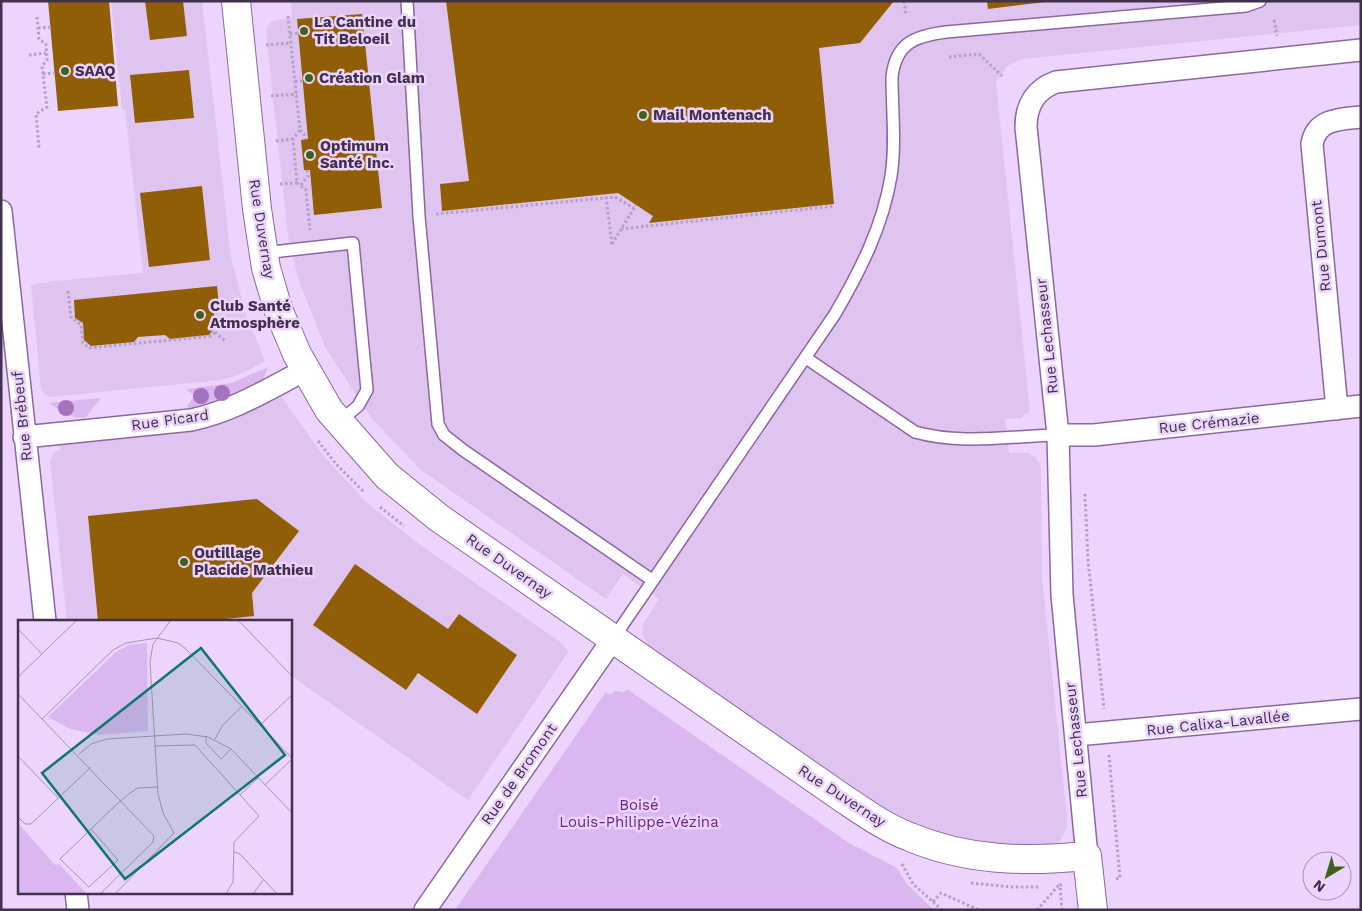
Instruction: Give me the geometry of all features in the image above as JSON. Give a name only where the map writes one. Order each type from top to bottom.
[{"type":"street","name":"Rue Duvernay","points":[[236,1],[263,253],[278,309],[305,370],[339,422],[371,460],[404,491],[613,639],[844,799],[910,837],[966,854],[1000,859],[1050,860],[1087,856]]},
{"type":"street","name":"Rue Lechasseur","points":[[1093,910],[1062,595],[1058,435],[1026,127],[1027,112],[1033,98],[1050,84],[1062,81],[1361,50]]},
{"type":"street","name":"Rue Dumont","points":[[1337,409],[1312,144],[1315,132],[1324,124],[1361,117]]},
{"type":"street","name":"Rue Brébeuf","points":[[1,211],[4,259],[45,620]]},
{"type":"street","name":"Rue Picard","points":[[24,437],[191,420],[213,415],[253,399],[305,370]]},
{"type":"street","name":"Rue Crémazie","points":[[1058,435],[1094,435],[1361,406]]},
{"type":"street","name":"Rue de Bromont","points":[[426,910],[613,639]]},
{"type":"street","name":"Rue Calixa-Lavallée","points":[[1076,736],[1361,709]]},
{"type":"street","points":[[76,894],[78,910]]},
{"type":"lane","points":[[407,1],[419,216],[438,424],[444,435],[463,450],[652,580]]},
{"type":"lane","points":[[613,639],[836,314],[863,265],[884,209],[892,174],[893,69],[899,54],[909,42],[923,35],[946,32],[1246,6],[1260,1]]},
{"type":"lane","points":[[263,253],[354,243],[367,390],[358,406],[339,422]]},
{"type":"lane","points":[[806,358],[915,432],[936,438],[978,439],[1058,435]]},
{"type":"path","points":[[904,1],[906,15]]},
{"type":"path","points":[[288,16],[300,130],[304,134],[305,139]]},
{"type":"path","points":[[37,17],[39,38],[46,44],[47,60],[42,66],[47,107],[36,114],[39,148]]},
{"type":"path","points":[[1274,20],[1277,36]]},
{"type":"path","points":[[38,28],[51,27]]},
{"type":"path","points":[[290,34],[299,33]]},
{"type":"path","points":[[265,46],[291,43]]},
{"type":"path","points":[[29,55],[46,53]]},
{"type":"path","points":[[949,58],[979,54],[1002,76]]},
{"type":"path","points":[[43,74],[54,73]]},
{"type":"path","points":[[295,81],[303,80]]},
{"type":"path","points":[[270,96],[296,94]]},
{"type":"path","points":[[275,141],[293,138],[300,130]]},
{"type":"path","points":[[293,138],[299,184]]},
{"type":"path","points":[[299,184],[308,176],[308,170]]},
{"type":"path","points":[[279,184],[299,184],[306,190],[309,218]]},
{"type":"path","points":[[444,214],[606,197],[616,197],[635,207],[612,244],[606,197]]},
{"type":"path","points":[[621,229],[834,206]]},
{"type":"path","points":[[68,291],[71,317],[81,325],[83,344],[89,348],[211,336],[214,331],[225,341]]},
{"type":"path","points":[[902,864],[913,884],[942,910]]},
{"type":"path","points":[[1037,910],[1060,885]]},
{"type":"path","points":[[934,902],[941,893],[980,910]]},
{"type":"shaded area","points":[[111,1],[202,1],[231,257],[245,312],[265,361],[241,374],[221,380],[50,397],[43,393],[41,389],[31,285],[54,281],[143,273],[125,109],[122,109]]},
{"type":"shaded area","points":[[291,1],[1361,1],[1361,25],[1022,59],[1007,66],[996,83],[1030,411],[1021,418],[1005,419],[1009,453],[1029,453],[1035,457],[1041,467],[1042,578],[1067,818],[1067,827],[1060,841],[1045,846],[982,843],[931,830],[882,807],[648,646],[642,634],[643,624],[659,599],[623,574],[606,599],[421,470],[372,419],[325,347],[299,281],[288,236],[266,32],[270,22],[292,17]]},
{"type":"shaded area","points":[[281,396],[321,453],[366,502],[419,544],[559,641],[569,651],[468,800],[291,676],[291,620],[67,620],[50,461],[53,453],[61,449],[60,445],[183,432],[233,420]]},
{"type":"green space","points":[[268,367],[261,382],[248,390],[190,409],[187,406],[194,396],[186,389],[232,383]]},
{"type":"green space","points":[[101,398],[86,417],[81,418],[66,414],[49,403]]},
{"type":"green space","name":"Boisé Louis-Philippe-Vézina","points":[[627,689],[849,843],[897,868],[907,884],[934,910],[455,910],[606,692],[610,695],[615,691],[624,692]]},
{"type":"building","points":[[48,1],[109,1],[118,106],[58,111]]},
{"type":"building","points":[[145,1],[183,1],[187,36],[150,40]]},
{"type":"building","name":"Mail Montenach","points":[[446,1],[894,1],[860,43],[819,48],[834,204],[649,223],[653,216],[618,193],[442,211],[440,184],[469,181]]},
{"type":"building","points":[[987,1],[1045,1],[1045,2],[988,9]]},
{"type":"building","points":[[362,14],[382,208],[314,215],[310,170],[304,170],[301,140],[308,139],[297,19]]},
{"type":"building","points":[[189,70],[194,118],[135,123],[130,75]]},
{"type":"building","points":[[202,186],[210,260],[149,267],[140,193]]},
{"type":"building","points":[[217,286],[219,306],[214,312],[215,327],[209,335],[170,339],[165,335],[138,337],[134,342],[91,346],[84,340],[83,323],[75,318],[74,300]]},
{"type":"building","name":"Outillage Placide Mathieu","points":[[257,499],[299,531],[252,593],[254,616],[216,620],[98,620],[88,516]]},
{"type":"building","points":[[355,564],[448,629],[459,614],[517,655],[477,714],[418,673],[406,690],[313,625]]},
{"type":"place","name":"La Cantine du Tit Beloeil","points":[[304,31]]},
{"type":"place","name":"SAAQ","points":[[65,71]]},
{"type":"place","name":"Création Glam","points":[[309,78]]},
{"type":"place","name":"Mail Montenach","points":[[643,115]]},
{"type":"place","name":"Optimum Santé Inc.","points":[[310,155]]},
{"type":"place","name":"Club Santé Atmosphère","points":[[200,315]]},
{"type":"place","name":"Outillage Placide Mathieu","points":[[184,562]]}]
